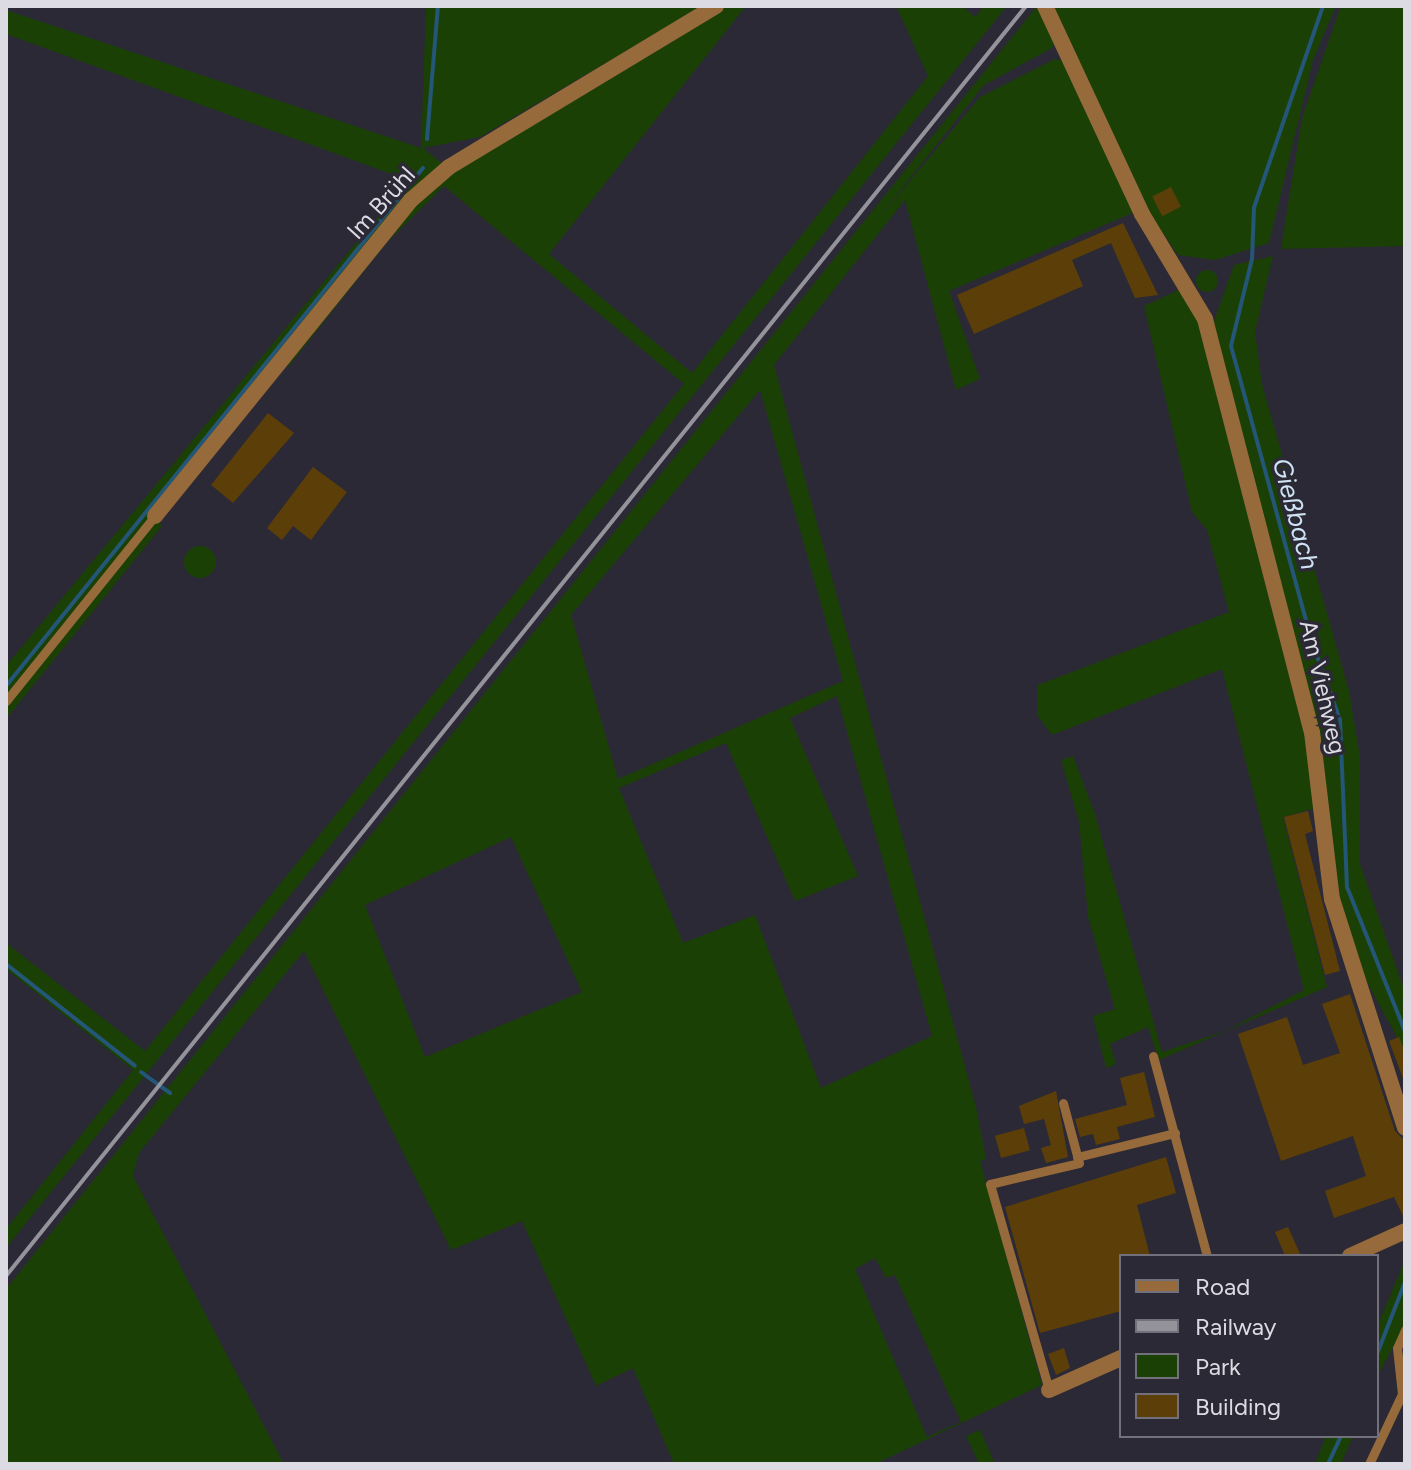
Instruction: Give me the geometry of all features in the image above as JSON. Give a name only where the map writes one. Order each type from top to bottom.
[{"type":"street","name":"Im Brühl","points":[[155,516],[411,200],[449,167],[716,6]]},
{"type":"street","name":"Am Viehweg","points":[[1045,6],[1142,214],[1205,319],[1312,732],[1335,911],[1405,1128]]},
{"type":"street","points":[[1354,1254],[1405,1231]]},
{"type":"street","points":[[1049,1390],[1119,1359]]},
{"type":"lane","points":[[6,701],[155,516]]},
{"type":"lane","points":[[1153,1056],[1206,1254]]},
{"type":"lane","points":[[1049,1390],[990,1184],[1079,1163],[1063,1103]]},
{"type":"lane","points":[[1077,1157],[1175,1133]]},
{"type":"lane","points":[[1369,1464],[1402,1394],[1397,1348],[1405,1330]]},
{"type":"green space","points":[[426,6],[702,6],[480,137],[423,148],[451,171],[724,6],[746,6],[549,254],[692,373],[928,76],[896,6],[962,6],[975,17],[984,6],[1007,6],[6,1248],[6,1229],[133,1070],[6,969],[6,943],[145,1051],[684,384],[444,186],[387,242],[288,367],[278,358],[153,512],[162,526],[6,719],[6,666],[408,180],[6,34],[6,10],[421,148]]},
{"type":"green space","points":[[1037,6],[1057,40],[1052,48],[984,85],[876,221],[980,97],[1055,59],[1063,61],[1135,212],[949,291],[980,379],[956,390],[905,200],[774,365],[976,1107],[986,1159],[980,1161],[1042,1385],[875,1464],[674,1464],[633,1368],[596,1386],[522,1221],[451,1250],[304,951],[139,1153],[133,1176],[284,1464],[6,1464],[6,1289]],"holes":[[[760,390],[843,681],[618,779],[571,615]],[[837,696],[932,1036],[821,1088],[755,915],[683,943],[619,788],[726,743],[795,901],[858,876],[790,718]],[[511,837],[582,992],[425,1057],[365,905]],[[875,1258],[886,1278],[895,1275],[961,1422],[927,1437],[855,1269]]]},
{"type":"green space","points":[[1053,6],[1336,6],[1313,60],[1269,243],[1215,260],[1178,255],[1148,211]]},
{"type":"green space","points":[[1341,6],[1405,6],[1405,246],[1281,249],[1302,118]]},
{"type":"green space","points":[[1273,256],[1255,332],[1262,384],[1349,691],[1360,757],[1360,864],[1405,992],[1405,1052],[1361,971],[1335,886],[1322,753],[1213,324],[1234,265]]},
{"type":"green space","points":[[1207,270],[1215,273],[1218,281],[1215,289],[1207,292],[1199,289],[1196,281],[1199,273]]},
{"type":"green space","points":[[1183,288],[1195,311],[1306,741],[1316,808],[1283,817],[1327,987],[1159,1060],[1148,1027],[1110,1044],[1116,1064],[1106,1068],[1093,1016],[1115,1009],[1088,917],[1079,822],[1061,760],[1073,756],[1095,814],[1162,1052],[1225,1031],[1304,990],[1222,669],[1052,735],[1037,715],[1038,685],[1229,612],[1207,530],[1192,512],[1144,306]]},
{"type":"green space","points":[[200,546],[211,551],[216,562],[211,573],[200,578],[189,573],[184,562],[189,551]]},
{"type":"green space","points":[[1405,1260],[1405,1325],[1379,1373],[1379,1322]]},
{"type":"green space","points":[[980,1430],[995,1464],[979,1464],[966,1436]]},
{"type":"green space","points":[[1325,1438],[1352,1438],[1341,1464],[1315,1464]]},
{"type":"building","points":[[1171,187],[1181,207],[1162,216],[1152,197]]},
{"type":"building","points":[[1123,223],[1158,295],[1135,298],[1111,243],[1072,260],[1083,286],[974,334],[957,295]]},
{"type":"building","points":[[268,413],[294,433],[233,503],[211,485]]},
{"type":"building","points":[[313,467],[347,492],[311,540],[293,526],[282,540],[267,528]]},
{"type":"building","points":[[1308,811],[1313,831],[1305,834],[1340,971],[1325,975],[1284,817]]},
{"type":"building","points":[[1350,994],[1395,1131],[1405,1141],[1405,1220],[1394,1197],[1334,1218],[1325,1191],[1366,1176],[1353,1136],[1281,1161],[1238,1034],[1287,1017],[1303,1065],[1340,1053],[1322,1004]]},
{"type":"building","points":[[1399,1037],[1405,1052],[1404,1081],[1389,1041]]},
{"type":"building","points":[[1144,1072],[1155,1117],[1117,1127],[1120,1139],[1096,1145],[1093,1134],[1080,1137],[1075,1119],[1127,1105],[1120,1078]]},
{"type":"building","points":[[1056,1091],[1068,1157],[1046,1163],[1041,1148],[1051,1145],[1044,1119],[1024,1124],[1019,1106]]},
{"type":"building","points":[[1024,1128],[1030,1150],[1001,1158],[995,1136]]},
{"type":"building","points":[[1166,1157],[1176,1193],[1137,1205],[1149,1254],[1119,1254],[1119,1312],[1040,1333],[1005,1207]]},
{"type":"building","points":[[1288,1227],[1300,1254],[1284,1254],[1275,1232]]},
{"type":"building","points":[[1064,1348],[1070,1368],[1056,1375],[1048,1354]]},
{"type":"waterway","points":[[427,139],[438,6]]},
{"type":"waterway","name":"Gießbach","points":[[1323,6],[1254,208],[1252,259],[1231,346],[1311,639],[1340,720],[1347,887],[1405,1031]]},
{"type":"waterway","points":[[6,686],[423,168]]},
{"type":"waterway","points":[[6,964],[135,1066]]},
{"type":"waterway","points":[[141,1072],[170,1093]]},
{"type":"waterway","name":"Gießbach","points":[[1379,1349],[1405,1282]]},
{"type":"waterway","name":"Gießbach","points":[[1328,1464],[1340,1438]]},
{"type":"railway","points":[[6,1276],[1026,6]]}]
